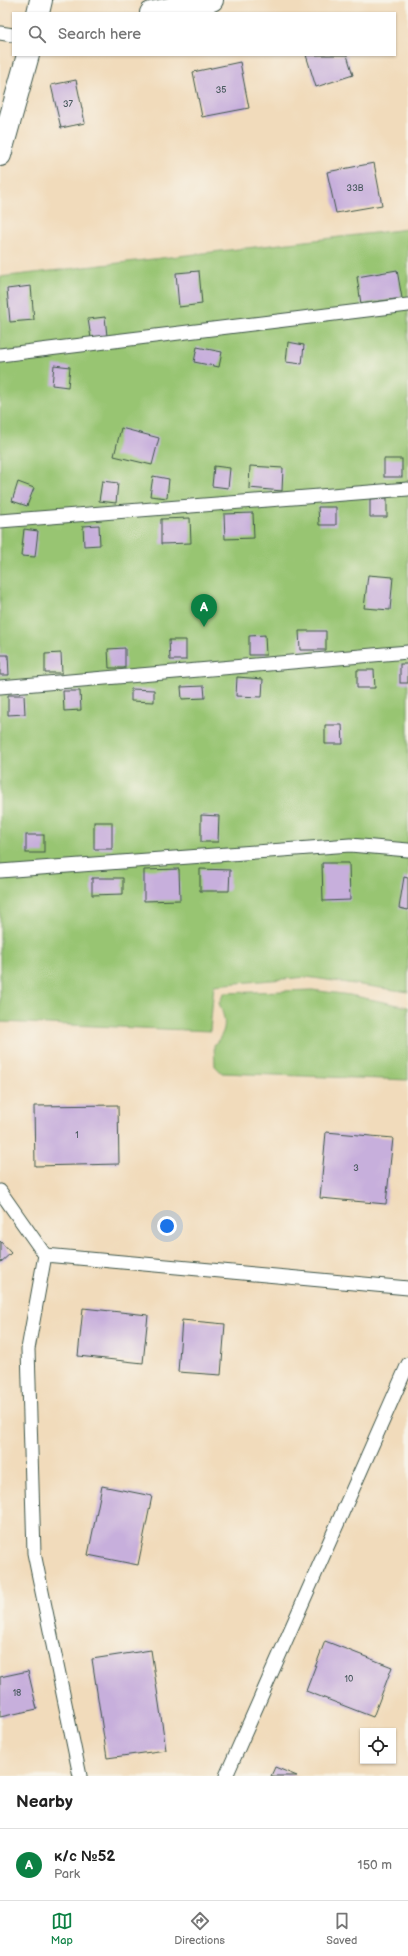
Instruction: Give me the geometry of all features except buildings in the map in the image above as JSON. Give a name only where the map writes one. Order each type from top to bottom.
[{"type":"street","points":[[38,12],[41,0]]},
{"type":"street","points":[[156,12],[212,0]]},
{"type":"street","points":[[0,155],[28,56]]},
{"type":"lane","points":[[0,33],[12,36]]},
{"type":"lane","points":[[0,355],[408,305]]},
{"type":"lane","points":[[0,521],[408,489]]},
{"type":"lane","points":[[0,687],[408,652]]},
{"type":"lane","points":[[0,871],[350,845],[408,850]]},
{"type":"lane","points":[[0,1191],[45,1255],[28,1348],[34,1553],[80,1776]]},
{"type":"lane","points":[[45,1255],[408,1288]]},
{"type":"lane","points":[[226,1776],[408,1364]]},
{"type":"green space","points":[[408,229],[408,992],[307,977],[214,985],[210,1031],[0,1022],[0,277]]},
{"type":"green space","points":[[312,990],[350,995],[408,1007],[408,1080],[222,1073],[215,1066],[214,1045],[219,1040],[224,1030],[224,1020],[219,1003],[224,993]]},
{"type":"place","name":"к/с №52","points":[[204,627]]}]
